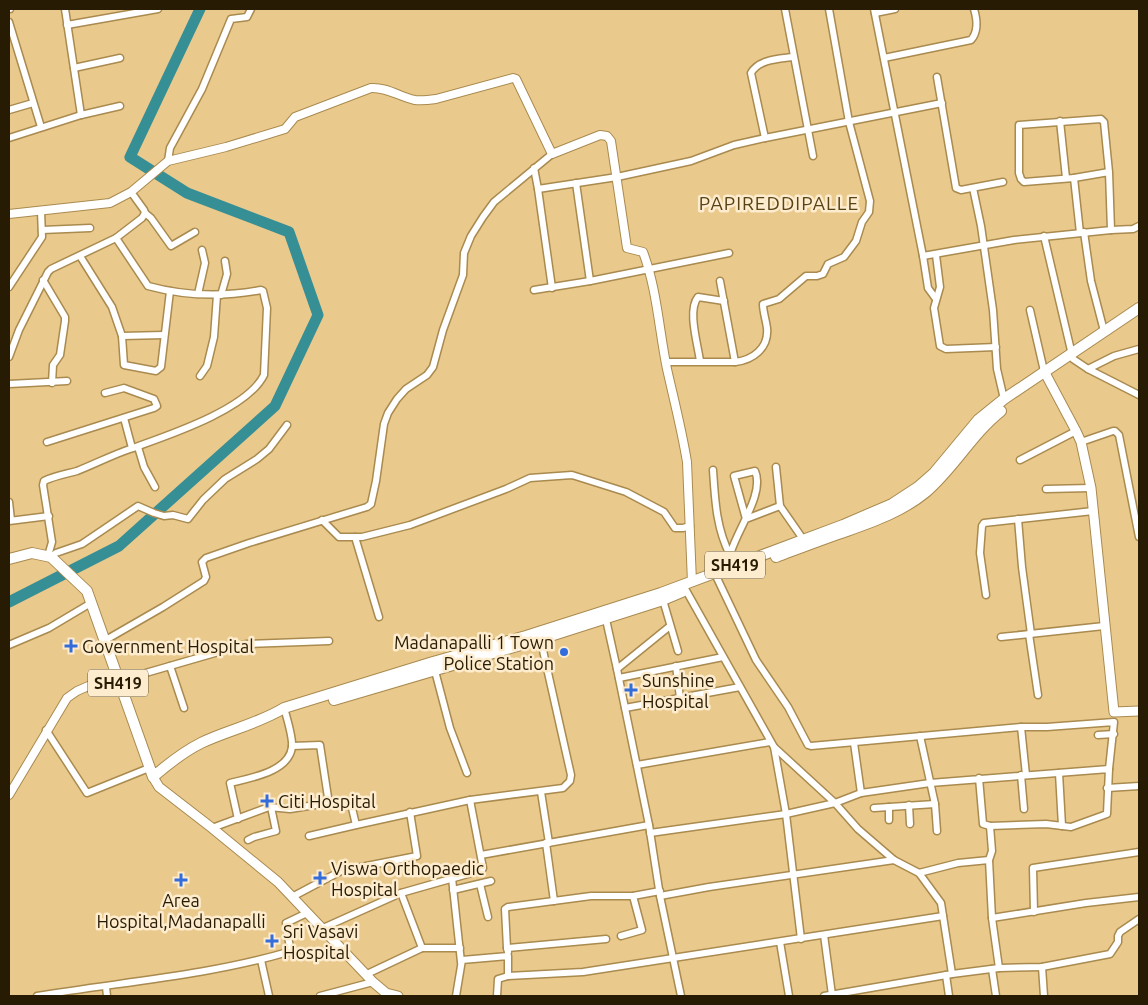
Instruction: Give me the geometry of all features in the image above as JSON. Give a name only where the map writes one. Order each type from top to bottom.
[{"type":"main road","name":"SH419","points":[[604,614],[663,600],[687,586],[730,567],[843,525],[904,497],[934,474],[978,420],[1004,399],[1045,374],[1139,308]]},
{"type":"main road","name":"SH419","points":[[1071,356],[1139,314]]},
{"type":"main road","name":"SH419","points":[[285,711],[435,671],[687,586],[717,578],[900,510],[914,501],[939,479],[977,433],[993,417],[1045,374]]},
{"type":"main road","points":[[1045,374],[1081,442],[1091,488],[1114,712],[1139,711]]},
{"type":"main road","points":[[9,560],[32,553],[50,556]]},
{"type":"main road","name":"SH419","points":[[50,556],[84,589],[91,603],[151,773],[201,743],[272,715],[540,635]]},
{"type":"main road","points":[[151,773],[159,786],[278,882],[373,982],[386,993],[398,996]]},
{"type":"street","points":[[65,9],[82,115]]},
{"type":"street","points":[[68,25],[158,9]]},
{"type":"street","points":[[168,161],[170,148],[202,89],[231,19],[247,17],[251,9]]},
{"type":"street","points":[[785,9],[813,156]]},
{"type":"street","points":[[666,362],[734,362],[753,357],[760,351],[767,336],[763,304],[779,299],[806,276],[823,274],[828,264],[844,257],[856,241],[862,222],[870,208],[849,122],[829,9]]},
{"type":"street","points":[[895,9],[874,11],[928,288],[936,299]]},
{"type":"street","points":[[884,58],[971,40],[976,30],[974,9]]},
{"type":"street","points":[[9,22],[41,127]]},
{"type":"street","points":[[764,138],[751,73],[757,65],[764,62],[793,57]]},
{"type":"street","points":[[74,68],[120,58]]},
{"type":"street","points":[[938,77],[956,188],[961,190],[1003,182]]},
{"type":"street","points":[[9,214],[110,203],[133,189],[168,161],[226,147],[286,129],[295,117],[371,88],[381,88],[414,100],[424,100],[436,99],[513,78],[517,81],[552,154]]},
{"type":"street","points":[[9,110],[33,103]]},
{"type":"street","points":[[538,189],[617,177],[691,161],[734,145],[764,138],[942,103]]},
{"type":"street","points":[[9,138],[82,115],[120,106]]},
{"type":"street","points":[[1109,172],[1074,178],[1024,182],[1020,179],[1019,173],[1019,125],[1101,119],[1104,122],[1109,172],[1111,230]]},
{"type":"street","points":[[1060,121],[1066,178]]},
{"type":"street","points":[[104,641],[204,581],[206,577],[202,562],[206,558],[248,543],[367,507],[373,501],[384,424],[388,413],[406,389],[427,375],[433,367],[443,330],[463,275],[464,253],[482,216],[494,202],[552,154],[600,135],[607,136],[611,141],[627,248],[643,252],[650,270],[666,362],[676,401],[687,462],[690,526],[687,586],[723,657],[772,744],[835,803],[858,828],[894,860],[920,873],[941,903],[949,975],[949,996]]},
{"type":"street","points":[[534,168],[552,288]]},
{"type":"street","points":[[1074,178],[1091,281],[1104,331]]},
{"type":"street","points":[[576,183],[590,281]]},
{"type":"street","points":[[973,188],[984,245],[993,310],[997,369],[1004,399]]},
{"type":"street","points":[[133,189],[145,214],[151,218],[171,246],[195,232]]},
{"type":"street","points":[[9,287],[42,237],[41,211]]},
{"type":"street","points":[[9,356],[43,280],[51,269],[116,238],[145,214]]},
{"type":"street","points":[[923,256],[1044,236],[1133,229],[1139,226]]},
{"type":"street","points":[[42,230],[90,228]]},
{"type":"street","points":[[1044,236],[1071,356],[1088,369],[1139,395]]},
{"type":"street","points":[[50,556],[52,542],[43,485],[44,481],[76,471],[194,424],[228,407],[260,384],[264,375],[267,308],[264,294],[261,290],[238,295],[219,295],[170,291],[148,286],[116,238]]},
{"type":"street","points":[[198,294],[205,263],[202,250]]},
{"type":"street","points":[[534,290],[650,270],[729,253]]},
{"type":"street","points":[[936,255],[941,281],[936,299],[935,314],[940,346],[946,349],[996,347]]},
{"type":"street","points":[[80,256],[112,307],[122,336],[124,365],[156,371],[161,367],[170,291]]},
{"type":"street","points":[[200,376],[207,366],[214,337],[219,295],[227,274],[225,260]]},
{"type":"street","points":[[43,280],[65,317],[60,355],[53,365],[52,383]]},
{"type":"street","points":[[720,281],[734,362]]},
{"type":"street","points":[[700,361],[692,311],[696,299],[702,297],[724,301]]},
{"type":"street","points":[[1030,310],[1045,374]]},
{"type":"street","points":[[122,336],[164,336]]},
{"type":"street","points":[[1088,369],[1114,356],[1139,349]]},
{"type":"street","points":[[9,384],[67,381]]},
{"type":"street","points":[[47,442],[156,406],[156,400],[124,388],[105,393]]},
{"type":"street","points":[[124,418],[144,468],[155,487]]},
{"type":"street","points":[[50,556],[82,544],[136,507],[141,506],[154,514],[164,516],[173,515],[185,519],[191,517],[203,500],[225,480],[269,449],[287,424]]},
{"type":"street","points":[[1020,460],[1076,431]]},
{"type":"street","points":[[1081,442],[1113,431],[1118,433],[1137,519],[1139,537]]},
{"type":"street","points":[[776,468],[780,506],[803,539]]},
{"type":"street","points":[[713,470],[718,521],[723,540],[730,555]]},
{"type":"street","points":[[730,567],[730,555],[746,519],[756,487],[754,471],[734,477],[746,519]]},
{"type":"street","points":[[322,520],[339,537],[362,537],[410,525],[530,478],[572,475],[626,492],[664,512],[675,528],[690,526]]},
{"type":"street","points":[[1046,488],[1091,488]]},
{"type":"street","points":[[9,502],[10,521],[49,516]]},
{"type":"street","points":[[746,519],[780,506]]},
{"type":"street","points":[[986,595],[980,553],[982,524],[1093,511]]},
{"type":"street","points":[[1018,519],[1038,695]]},
{"type":"street","points":[[355,537],[379,617]]},
{"type":"street","points":[[717,578],[756,660],[788,707],[808,745],[854,743],[1021,727],[1114,722]]},
{"type":"street","points":[[663,600],[678,651]]},
{"type":"street","points":[[9,645],[49,628],[91,603]]},
{"type":"street","points":[[604,614],[637,765],[660,893],[682,996]]},
{"type":"street","points":[[617,669],[670,626]]},
{"type":"street","points":[[1002,637],[1104,626]]},
{"type":"street","points":[[309,836],[470,800],[563,788],[570,782],[571,774],[540,635]]},
{"type":"street","points":[[9,795],[46,730],[67,698],[77,691],[117,678],[170,666],[246,644],[329,641]]},
{"type":"street","points":[[619,678],[723,657]]},
{"type":"street","points":[[170,666],[184,708]]},
{"type":"street","points":[[676,666],[680,698]]},
{"type":"street","points":[[435,671],[450,728],[467,773]]},
{"type":"street","points":[[625,708],[740,687]]},
{"type":"street","points":[[238,819],[230,783],[271,771],[285,761],[292,746],[285,711]]},
{"type":"street","points":[[979,778],[983,824],[990,826],[1046,824],[1071,827],[1107,814],[1108,769],[1114,734],[1114,712]]},
{"type":"street","points":[[1021,727],[1024,809]]},
{"type":"street","points":[[46,730],[87,793],[151,773]]},
{"type":"street","points":[[1098,735],[1114,734]]},
{"type":"street","points":[[920,736],[935,804],[938,831]]},
{"type":"street","points":[[854,743],[861,793]]},
{"type":"street","points":[[637,765],[772,744]]},
{"type":"street","points":[[772,744],[786,814],[801,939]]},
{"type":"street","points":[[292,746],[320,745],[330,804]]},
{"type":"street","points":[[650,833],[786,814],[835,803],[861,793],[930,783],[1108,769]]},
{"type":"street","points":[[1059,773],[1062,826]]},
{"type":"street","points":[[1108,788],[1139,786]]},
{"type":"street","points":[[541,792],[554,901]]},
{"type":"street","points":[[323,928],[401,893],[482,870],[481,855],[470,800]]},
{"type":"street","points":[[212,828],[271,807],[290,809],[321,804],[352,808],[356,825]]},
{"type":"street","points":[[874,808],[935,804]]},
{"type":"street","points":[[909,805],[910,824]]},
{"type":"street","points":[[248,840],[276,831],[271,807]]},
{"type":"street","points":[[889,807],[889,820]]},
{"type":"street","points":[[292,897],[341,871],[417,856],[410,812]]},
{"type":"street","points":[[481,855],[649,825]]},
{"type":"street","points":[[990,826],[992,852],[989,860],[996,996]]},
{"type":"street","points":[[1034,912],[1032,868],[1139,852]]},
{"type":"street","points":[[508,976],[505,909],[508,907],[591,896],[633,896],[660,893],[894,860]]},
{"type":"street","points":[[920,873],[958,863],[989,860]]},
{"type":"street","points":[[452,878],[461,962],[456,996]]},
{"type":"street","points":[[453,890],[491,881]]},
{"type":"street","points":[[480,884],[488,917]]},
{"type":"street","points":[[401,893],[422,948]]},
{"type":"street","points":[[621,936],[642,930],[633,896]]},
{"type":"street","points":[[992,918],[1086,903],[1139,897]]},
{"type":"street","points":[[37,996],[66,994],[186,975],[260,960],[288,952],[290,948],[286,923],[307,913]]},
{"type":"street","points":[[497,996],[498,979],[508,976],[583,972],[943,916]]},
{"type":"street","points":[[824,996],[995,968],[1042,967],[1110,954],[1118,942],[1120,932],[1139,919]]},
{"type":"street","points":[[824,935],[832,995]]},
{"type":"street","points":[[507,948],[606,939]]},
{"type":"street","points":[[780,942],[789,996]]},
{"type":"street","points":[[367,974],[422,948],[460,948]]},
{"type":"street","points":[[461,962],[462,960],[508,956]]},
{"type":"street","points":[[260,960],[269,996]]},
{"type":"street","points":[[1042,967],[1044,996]]},
{"type":"street","points":[[320,996],[373,982]]},
{"type":"street","points":[[106,987],[107,996]]},
{"type":"street","points":[[883,987],[885,996]]},
{"type":"waterway","points":[[9,602],[119,546],[275,406],[318,315],[289,232],[187,193],[130,157],[200,9]]},
{"type":"place","name":"Government Hospital","points":[[71,646]]},
{"type":"place","name":"Madanapalli 1 Town Police Station","points":[[564,652]]},
{"type":"place","name":"Sunshine Hospital","points":[[631,690]]},
{"type":"place","name":"Citi Hospital","points":[[267,801]]},
{"type":"place","name":"Viswa Orthopaedic Hospital","points":[[320,878]]},
{"type":"place","name":"Area Hospital,Madanapalli","points":[[181,880]]},
{"type":"place","name":"Sri Vasavi Hospital","points":[[272,941]]},
{"type":"district","name":"PAPIREDDIPALLE","points":[[779,203]]}]
